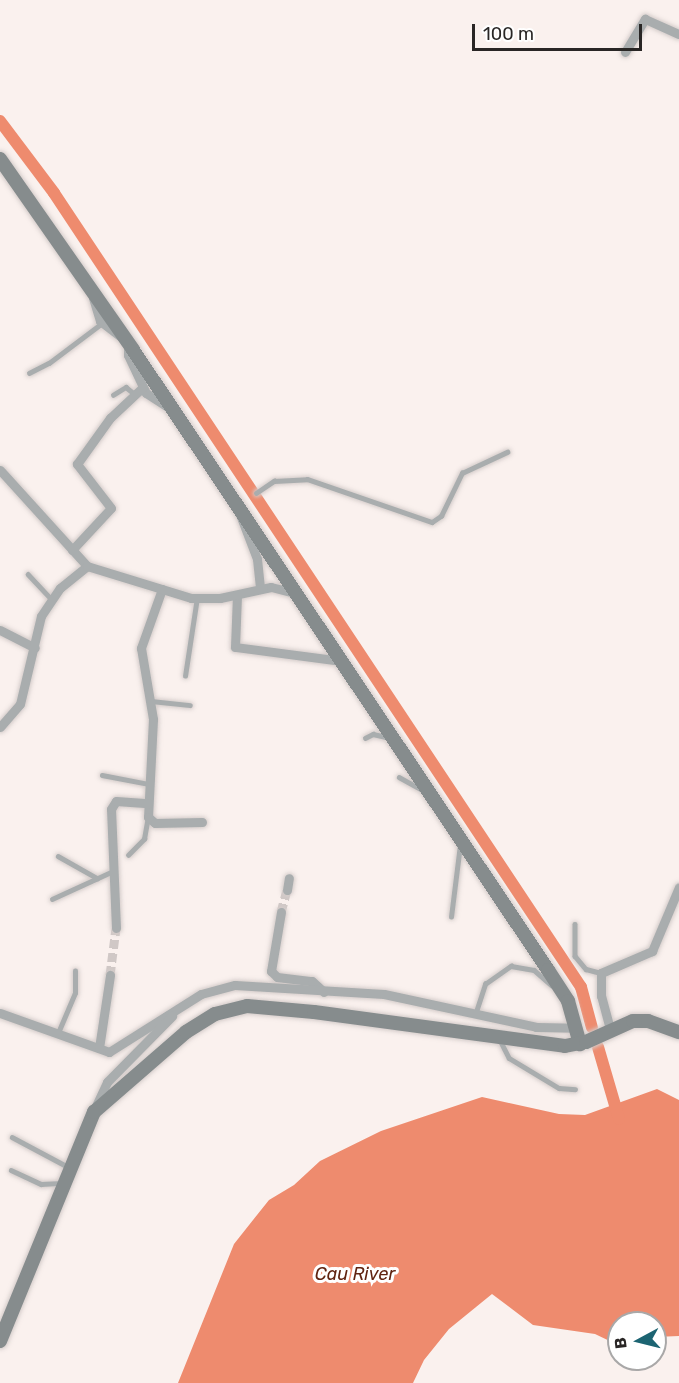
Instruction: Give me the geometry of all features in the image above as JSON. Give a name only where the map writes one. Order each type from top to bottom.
[{"type":"street","points":[[625,52],[645,19],[679,34]]},
{"type":"street","points":[[0,159],[242,507],[296,593],[564,996],[580,1044]]},
{"type":"street","points":[[92,289],[102,323],[117,337],[127,341]]},
{"type":"street","points":[[127,341],[128,355],[140,391],[155,402],[173,410]]},
{"type":"street","points":[[72,550],[111,508],[77,464],[110,418],[140,391]]},
{"type":"street","points":[[0,470],[87,566],[196,598],[237,595],[271,587],[296,593]]},
{"type":"street","points":[[242,507],[240,522],[257,559],[260,589]]},
{"type":"street","points":[[0,727],[17,712],[35,648],[41,616],[51,599],[87,566]]},
{"type":"street","points":[[162,589],[141,648],[151,701],[148,817],[155,823],[202,822]]},
{"type":"street","points":[[237,595],[235,647],[341,661]]},
{"type":"street","points":[[0,630],[35,648]]},
{"type":"street","points":[[116,928],[117,900],[111,872],[113,803],[148,803]]},
{"type":"street","points":[[288,878],[288,890]]},
{"type":"street","points":[[610,1029],[601,996],[601,977],[652,951],[679,887]]},
{"type":"street","points":[[281,912],[271,971],[277,977],[312,981],[324,992]]},
{"type":"street","points":[[99,1048],[110,975]]},
{"type":"street","points":[[0,1013],[57,1035],[113,1051],[201,994],[235,985],[384,994],[536,1028],[575,1028]]},
{"type":"street","points":[[0,1341],[107,1082],[184,1005]]},
{"type":"street","points":[[94,1112],[186,1032],[230,1008],[314,1012],[499,1038],[580,1044],[610,1029],[633,1021],[648,1021],[679,1032]]},
{"type":"lane","points":[[29,373],[49,363],[102,323]]},
{"type":"lane","points":[[113,395],[126,387],[140,391]]},
{"type":"lane","points":[[256,493],[274,481],[307,479],[432,522],[441,516],[462,473],[507,452]]},
{"type":"lane","points":[[28,574],[51,599]]},
{"type":"lane","points":[[185,676],[196,598]]},
{"type":"lane","points":[[151,701],[190,705]]},
{"type":"lane","points":[[365,738],[383,735],[396,744]]},
{"type":"lane","points":[[102,775],[149,784]]},
{"type":"lane","points":[[399,777],[430,794]]},
{"type":"lane","points":[[128,855],[144,839],[148,817]]},
{"type":"lane","points":[[451,917],[461,839]]},
{"type":"lane","points":[[58,856],[97,878]]},
{"type":"lane","points":[[52,899],[111,872]]},
{"type":"lane","points":[[575,924],[575,956],[586,969],[601,977]]},
{"type":"lane","points":[[475,1015],[485,984],[511,966],[534,970],[564,996]]},
{"type":"lane","points":[[57,1035],[75,993],[75,971]]},
{"type":"lane","points":[[499,1038],[509,1058],[559,1088],[575,1089]]},
{"type":"lane","points":[[12,1137],[70,1168]]},
{"type":"lane","points":[[11,1170],[41,1184],[65,1182]]},
{"type":"water","name":"Cau River","points":[[657,1089],[679,1100],[679,1336],[667,1336],[667,1311],[607,1311],[607,1340],[595,1334],[533,1325],[492,1294],[449,1329],[424,1360],[413,1383],[178,1383],[234,1244],[269,1200],[294,1185],[320,1161],[381,1131],[482,1097],[559,1114],[585,1115]]},
{"type":"waterway","points":[[0,121],[54,193],[581,987],[592,1028]]},
{"type":"waterway","points":[[598,1047],[619,1119]]},
{"type":"tunnel","points":[[281,912],[287,890]]},
{"type":"tunnel","points":[[110,975],[116,928]]}]
